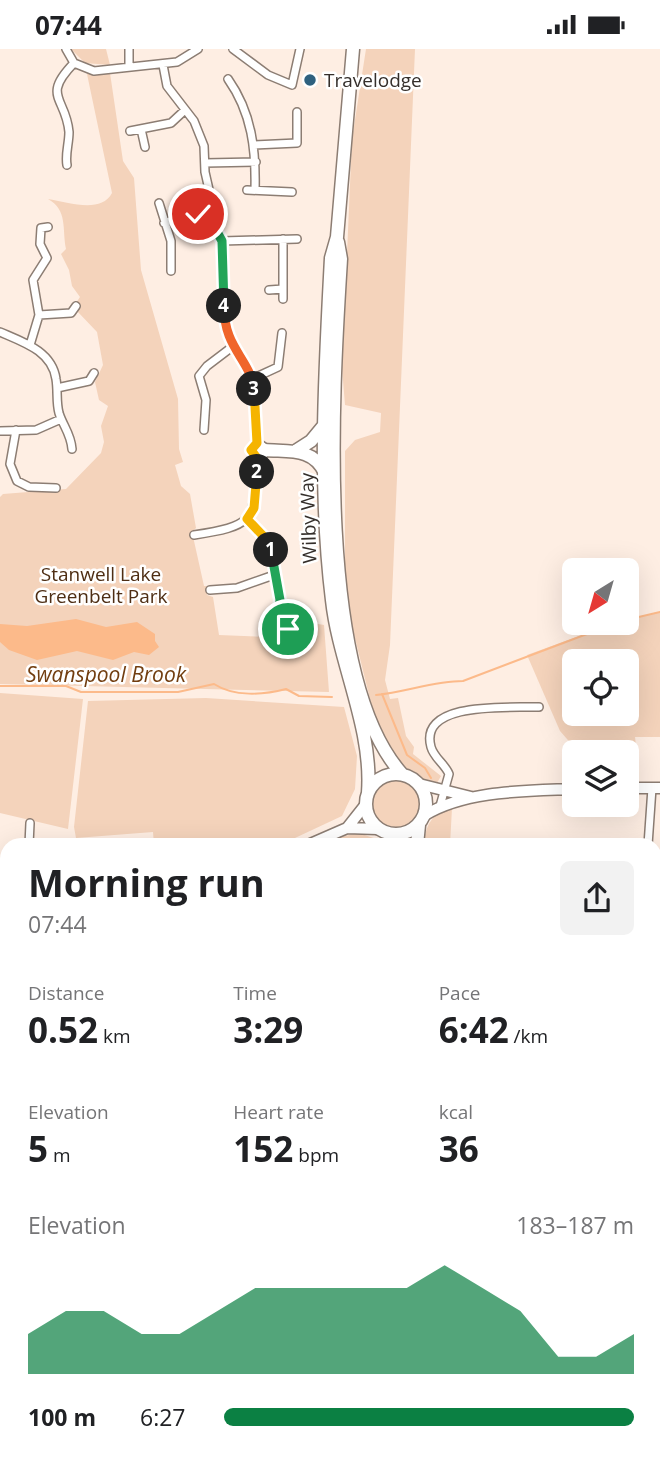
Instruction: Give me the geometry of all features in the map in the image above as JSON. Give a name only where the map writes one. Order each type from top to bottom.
[{"type":"highway","name":"Wilby Way","points":[[353,49],[337,237],[330,271],[325,473],[332,603],[365,745],[367,799]]},
{"type":"highway","name":"Wilby Way","points":[[337,237],[341,259],[335,456],[339,577],[346,628],[362,693],[379,741],[402,774]]},
{"type":"highway","points":[[297,450],[311,441],[325,424]]},
{"type":"highway","points":[[260,451],[297,450],[315,458],[325,473]]},
{"type":"highway","points":[[396,838],[378,829],[370,820],[367,799],[379,779],[402,774],[419,784],[426,799],[419,838]]},
{"type":"highway","points":[[393,835],[404,834],[422,820]]},
{"type":"main road","points":[[419,784],[474,798]]},
{"type":"main road","points":[[422,820],[440,806],[474,798],[562,790]]},
{"type":"main road","points":[[346,828],[367,799]]},
{"type":"main road","points":[[324,838],[346,828],[378,829]]},
{"type":"street","points":[[66,49],[74,63],[94,71],[163,65],[186,59],[198,49]]},
{"type":"street","points":[[129,49],[129,66]]},
{"type":"street","points":[[233,49],[268,75],[292,85],[300,49]]},
{"type":"street","points":[[67,165],[61,156],[69,131],[55,90],[57,83],[74,63]]},
{"type":"street","points":[[163,65],[167,86],[200,133],[210,194],[209,205],[205,210],[164,223]]},
{"type":"street","points":[[228,79],[239,95],[254,145],[256,162],[251,190],[292,192]]},
{"type":"street","points":[[130,131],[171,123],[185,110]]},
{"type":"street","points":[[254,145],[297,143],[297,112]]},
{"type":"street","points":[[141,129],[145,147]]},
{"type":"street","points":[[205,163],[256,162]]},
{"type":"street","points":[[159,203],[171,241],[171,271]]},
{"type":"street","points":[[194,535],[225,531],[247,519],[254,508],[260,451],[253,379],[232,347],[224,319],[222,241],[205,210]]},
{"type":"street","points":[[30,345],[39,315],[33,280],[50,256],[40,244],[42,225]]},
{"type":"street","points":[[283,239],[283,299]]},
{"type":"street","points":[[222,241],[297,239]]},
{"type":"street","points":[[269,290],[283,289]]},
{"type":"street","points":[[39,315],[74,312]]},
{"type":"street","points":[[0,332],[30,345],[50,362],[61,419],[72,445],[81,441]]},
{"type":"street","points":[[253,379],[282,370],[282,333]]},
{"type":"street","points":[[207,426],[206,400],[195,377],[232,347]]},
{"type":"street","points":[[57,388],[92,384],[94,373]]},
{"type":"street","points":[[0,431],[36,430],[61,419]]},
{"type":"street","points":[[16,430],[10,464],[17,481],[29,487],[56,488]]},
{"type":"street","points":[[247,519],[269,542],[280,600],[275,638]]},
{"type":"street","points":[[218,599],[214,590],[237,588],[274,575]]},
{"type":"street","points":[[276,629],[288,629]]},
{"type":"street","points":[[440,806],[446,792],[448,771],[434,754],[430,742],[433,729],[441,718],[465,711],[539,707]]},
{"type":"street","points":[[649,838],[656,788]]},
{"type":"street","points":[[29,838],[30,823]]},
{"type":"green space","points":[[71,49],[106,49],[110,65],[85,63]]},
{"type":"green space","points":[[366,49],[415,49],[390,645],[385,680],[390,699],[398,698],[406,736],[414,747],[413,754],[441,776],[437,783],[423,779],[397,762],[380,734],[352,626],[345,578],[345,451],[355,440],[380,432],[381,413],[345,405],[342,368],[352,139]]},
{"type":"green space","name":"Stanwell Lake Greenbelt Park","points":[[110,73],[123,161],[134,178],[141,270],[178,399],[179,449],[183,462],[175,465],[181,486],[190,494],[196,528],[192,532],[204,586],[207,586],[207,595],[213,597],[219,635],[290,638],[291,630],[313,623],[324,625],[329,692],[0,684],[0,497],[3,494],[66,489],[101,453],[104,442],[101,426],[108,406],[99,400],[95,382],[103,365],[97,332],[77,311],[80,306],[76,303],[80,297],[72,286],[69,270],[61,254],[66,249],[63,221],[59,209],[48,199],[92,205],[107,199],[112,193],[87,74]]},
{"type":"green space","points":[[660,612],[660,737],[635,737],[635,740],[568,740],[560,731],[527,655],[582,635],[639,635],[639,617]]},
{"type":"green space","points":[[0,693],[83,699],[68,829],[0,813]]},
{"type":"green space","points":[[206,698],[344,707],[357,756],[355,789],[342,816],[295,838],[153,838],[153,832],[76,838],[74,827],[88,701]]},
{"type":"green space","points":[[395,779],[414,786],[421,805],[414,824],[395,831],[376,824],[369,805],[376,786]]},
{"type":"green space","points":[[452,808],[450,838],[425,838],[431,821]]},
{"type":"green space","points":[[359,833],[374,838],[338,838]]},
{"type":"shaded area","points":[[76,619],[106,627],[137,622],[155,634],[159,647],[149,655],[134,652],[113,660],[77,651],[37,660],[9,650],[0,642],[0,624],[27,626]]},
{"type":"waterway","name":"Swanspool Brook","points":[[639,617],[660,612]]},
{"type":"waterway","name":"Swanspool Brook","points":[[376,695],[463,681],[584,635]]},
{"type":"waterway","name":"Swanspool Brook","points":[[0,686],[66,686],[81,692],[178,692],[214,684],[240,693],[268,693],[286,689],[299,696],[332,697]]},
{"type":"waterway","points":[[382,694],[407,755],[425,768],[431,778]]},
{"type":"place","name":"Travelodge","points":[[310,80]]},
{"type":"route","points":[[198,214],[205,210],[222,241],[225,265],[224,319],[227,334],[232,347],[253,379],[257,409],[257,443],[251,450],[257,458],[257,485],[254,508],[247,519],[269,542],[280,600],[276,629],[288,629]]}]
